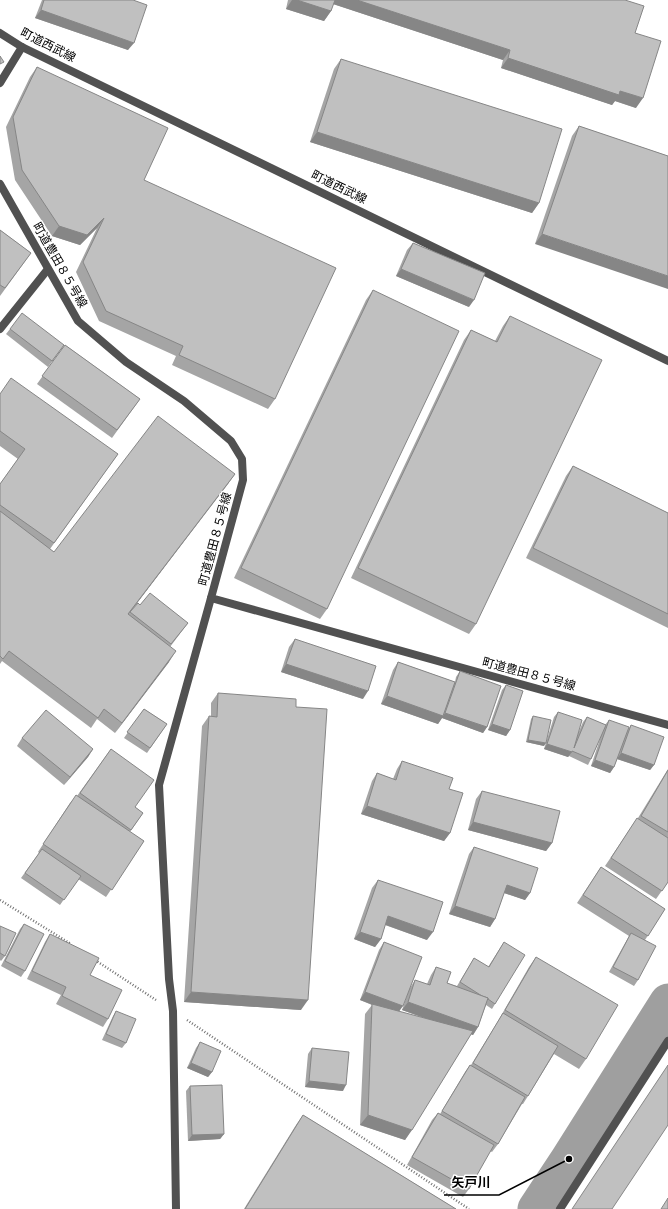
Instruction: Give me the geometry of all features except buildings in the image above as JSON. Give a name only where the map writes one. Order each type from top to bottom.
[{"type":"street","name":"町道西武線","points":[[0,33],[22,47],[668,361]]},
{"type":"street","points":[[0,83],[22,47]]},
{"type":"street","name":"町道豊田８５号線","points":[[0,184],[78,322],[126,362],[190,406],[231,441],[242,459],[243,480],[211,598],[668,725]]},
{"type":"street","points":[[0,329],[48,269]]},
{"type":"street","points":[[176,1209],[173,1011],[169,980],[159,785],[211,598]]},
{"type":"street","points":[[560,1209],[668,1041]]},
{"type":"path","points":[[0,900],[77,948]]},
{"type":"path","points":[[90,956],[469,1209]]},
{"type":"waterway","points":[[536,1209],[668,1002]]},
{"type":"place","name":"矢戸川","points":[[569,1159]]}]
